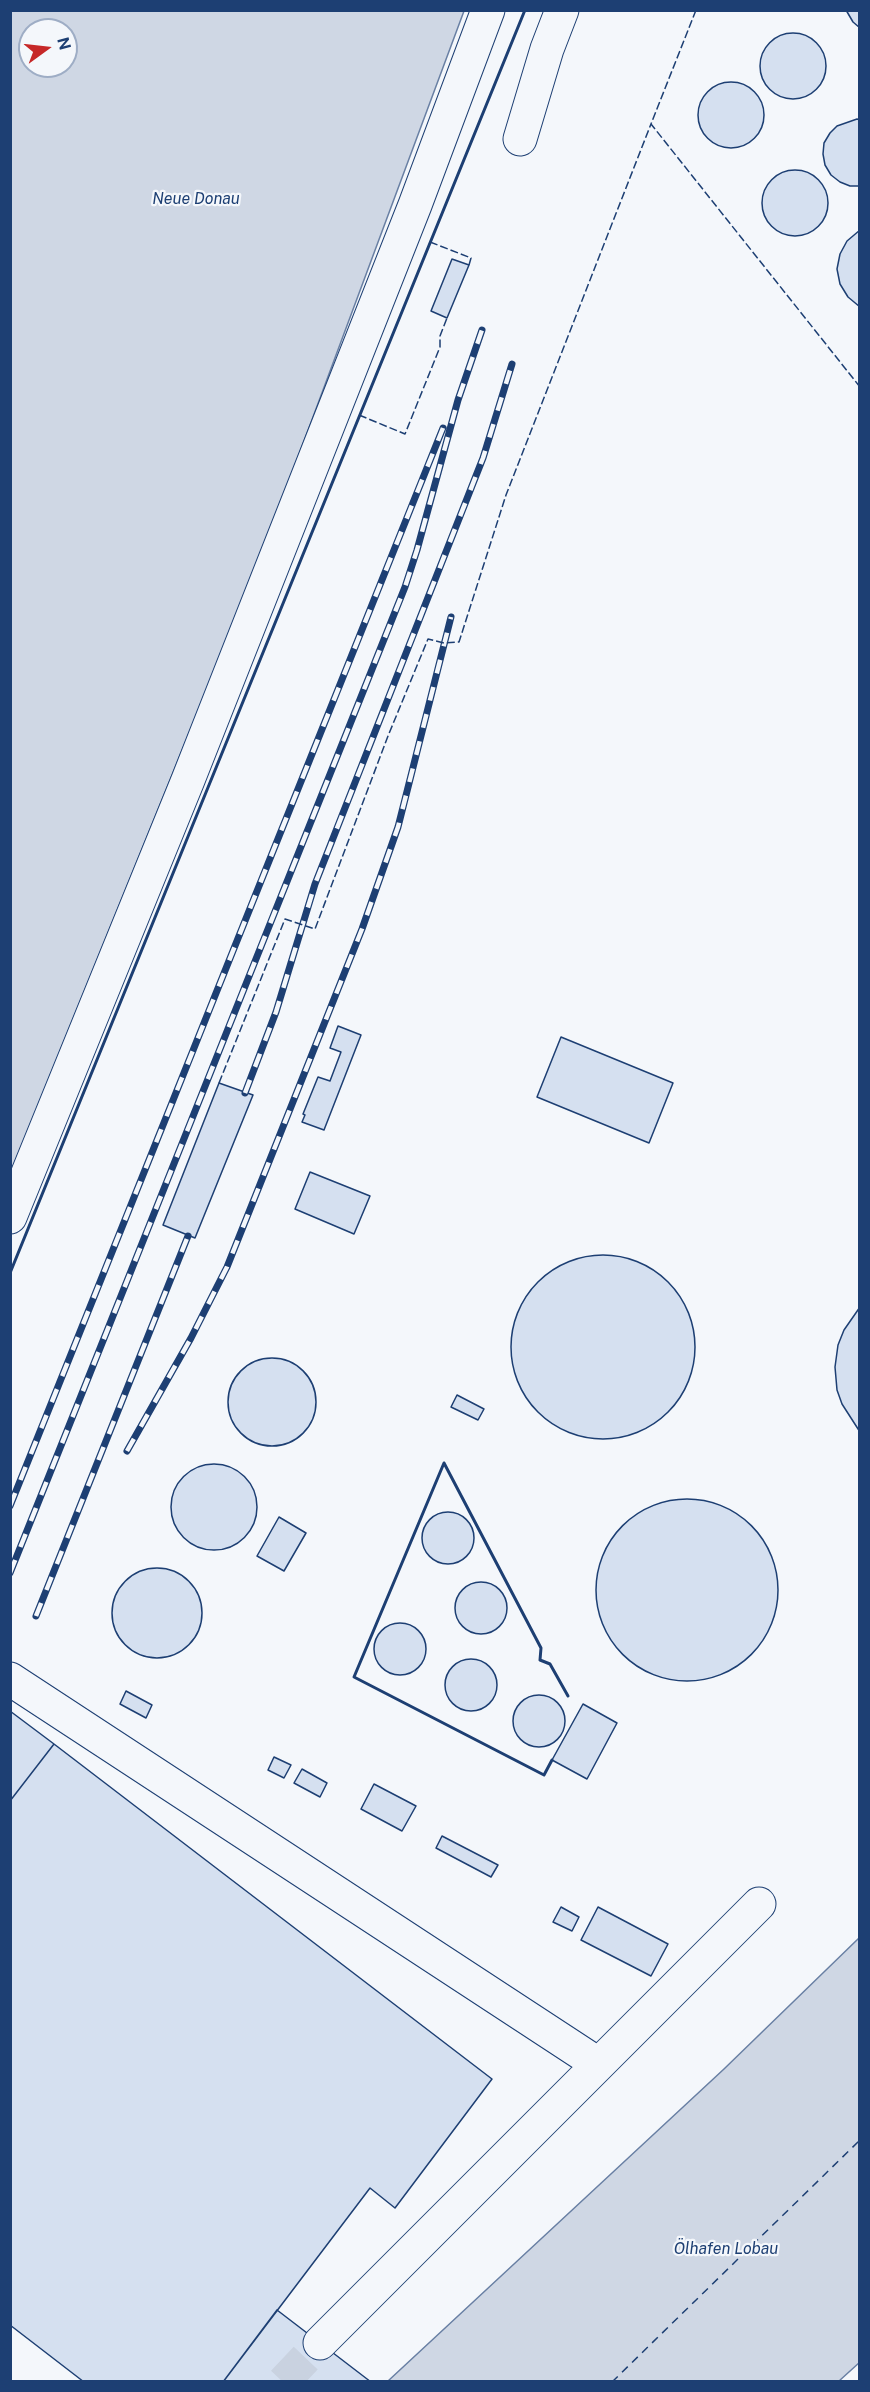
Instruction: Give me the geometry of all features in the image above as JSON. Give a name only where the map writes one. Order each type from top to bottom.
[{"type":"lane","points":[[10,1217],[192,769],[398,250],[488,10]]},
{"type":"lane","points":[[519,139],[547,49],[562,10]]},
{"type":"lane","points":[[10,1679],[598,2064]]},
{"type":"lane","points":[[320,2343],[759,1904]]},
{"type":"water","name":"Neue Donau","points":[[11,11],[464,11],[265,546],[11,1172]]},
{"type":"water","name":"Ölhafen Lobau","points":[[859,1938],[860,2362],[839,2381],[388,2381],[724,2069]]},
{"type":"building","points":[[846,10],[860,10],[860,28],[853,22]]},
{"type":"building","points":[[786,33],[800,33],[812,38],[821,47],[826,66],[824,79],[817,90],[800,99],[786,99],[774,94],[765,85],[760,73],[760,59],[765,47],[774,38]]},
{"type":"building","points":[[725,82],[737,82],[755,91],[762,102],[764,115],[762,128],[755,139],[744,146],[725,148],[712,143],[703,134],[698,121],[698,109],[703,96],[712,87]]},
{"type":"building","points":[[860,120],[860,186],[850,186],[831,175],[825,165],[824,143],[837,126]]},
{"type":"building","points":[[788,170],[802,170],[814,175],[823,184],[828,203],[826,216],[819,227],[802,236],[788,236],[776,231],[767,222],[762,210],[762,196],[767,184],[776,175]]},
{"type":"building","points":[[860,230],[860,307],[848,297],[840,284],[837,269],[840,254],[847,241]]},
{"type":"building","points":[[452,259],[469,265],[447,318],[431,311]]},
{"type":"building","points":[[338,1026],[361,1035],[324,1130],[302,1122],[305,1115],[303,1114],[318,1077],[330,1081],[341,1052],[330,1048]]},
{"type":"building","points":[[561,1037],[673,1083],[649,1143],[537,1097]]},
{"type":"building","points":[[219,1083],[253,1095],[195,1238],[163,1225]]},
{"type":"building","points":[[310,1172],[370,1196],[354,1234],[295,1209]]},
{"type":"building","points":[[603,1255],[638,1262],[668,1282],[688,1312],[695,1347],[688,1382],[668,1412],[638,1432],[603,1439],[568,1432],[538,1412],[518,1382],[511,1347],[518,1312],[538,1282],[568,1262]]},
{"type":"building","points":[[860,1307],[860,1432],[842,1404],[837,1390],[835,1367],[838,1345],[844,1330]]},
{"type":"building","points":[[272,1358],[289,1362],[303,1371],[312,1385],[316,1402],[312,1419],[303,1433],[289,1442],[272,1446],[255,1442],[241,1433],[232,1419],[228,1402],[232,1385],[241,1371],[255,1362]]},
{"type":"building","points":[[457,1395],[484,1409],[478,1420],[451,1407]]},
{"type":"building","points":[[214,1464],[238,1471],[250,1483],[257,1507],[250,1531],[238,1543],[214,1550],[190,1543],[178,1531],[171,1507],[178,1483],[190,1471]]},
{"type":"building","points":[[687,1499],[722,1506],[751,1526],[771,1555],[778,1590],[771,1625],[751,1654],[722,1674],[687,1681],[652,1674],[623,1654],[603,1625],[596,1590],[603,1555],[623,1526],[652,1506]]},
{"type":"building","points":[[443,1512],[453,1512],[462,1516],[470,1524],[474,1538],[470,1552],[462,1560],[453,1564],[443,1564],[434,1560],[426,1552],[422,1543],[422,1533],[426,1524],[434,1516]]},
{"type":"building","points":[[279,1517],[306,1533],[284,1571],[257,1556]]},
{"type":"building","points":[[157,1568],[174,1572],[189,1581],[198,1596],[202,1613],[198,1630],[189,1645],[174,1654],[157,1658],[140,1654],[125,1645],[116,1630],[112,1613],[116,1596],[125,1581],[140,1572]]},
{"type":"building","points":[[476,1582],[486,1582],[500,1589],[507,1608],[500,1627],[486,1634],[476,1634],[466,1630],[459,1623],[455,1613],[455,1603],[459,1593],[466,1586]]},
{"type":"building","points":[[400,1623],[410,1625],[418,1631],[424,1639],[426,1649],[424,1659],[418,1667],[410,1673],[400,1675],[390,1673],[382,1667],[376,1659],[374,1649],[376,1639],[382,1631],[390,1625]]},
{"type":"building","points":[[466,1659],[476,1659],[485,1663],[493,1671],[497,1685],[493,1699],[485,1707],[476,1711],[466,1711],[457,1707],[449,1699],[445,1690],[445,1680],[449,1671],[457,1663]]},
{"type":"building","points":[[126,1691],[152,1705],[146,1718],[120,1704]]},
{"type":"building","points":[[534,1695],[544,1695],[558,1702],[565,1721],[558,1740],[544,1747],[534,1747],[524,1743],[517,1736],[513,1726],[513,1716],[517,1706],[524,1699]]},
{"type":"building","points":[[583,1704],[617,1723],[587,1779],[552,1760]]},
{"type":"building","points":[[10,1711],[54,1744],[10,1801]]},
{"type":"building","points":[[54,1744],[492,2079],[395,2208],[370,2188],[223,2382],[84,2382],[10,2325],[10,1801]]},
{"type":"building","points":[[274,1757],[291,1765],[284,1778],[268,1770]]},
{"type":"building","points":[[302,1769],[327,1783],[320,1797],[294,1783]]},
{"type":"building","points":[[374,1784],[416,1806],[402,1831],[361,1809]]},
{"type":"building","points":[[442,1836],[498,1865],[491,1877],[436,1848]]},
{"type":"building","points":[[561,1907],[579,1917],[572,1931],[553,1922]]},
{"type":"building","points":[[598,1907],[668,1944],[651,1976],[581,1940]]},
{"type":"building","points":[[277,2310],[371,2382],[223,2382]]},
{"type":"ferry route","points":[[612,2382],[860,2140]]},
{"type":"tunnel","points":[[283,2382],[320,2343]]},
{"type":"railway","points":[[10,1573],[405,587],[458,400],[482,330]]},
{"type":"railway","points":[[245,1093],[276,1012],[315,884],[483,458],[512,364]]},
{"type":"railway","points":[[10,1506],[443,428]]},
{"type":"railway","points":[[127,1451],[191,1338],[227,1267],[362,929],[398,827],[451,617]]},
{"type":"railway","points":[[36,1616],[188,1236]]},
{"type":"fence","points":[[696,10],[651,124],[860,387]]},
{"type":"fence","points":[[219,1083],[285,919],[315,929],[388,736],[428,639],[444,643],[459,642],[506,495],[651,124]]},
{"type":"fence","points":[[430,242],[471,258],[469,265]]},
{"type":"fence","points":[[359,415],[405,434],[440,347],[440,336],[447,318]]},
{"type":"wall","points":[[10,1273],[525,10]]},
{"type":"wall","points":[[552,1760],[544,1775],[354,1677],[444,1463],[541,1648],[540,1660],[550,1664],[568,1696]]}]
